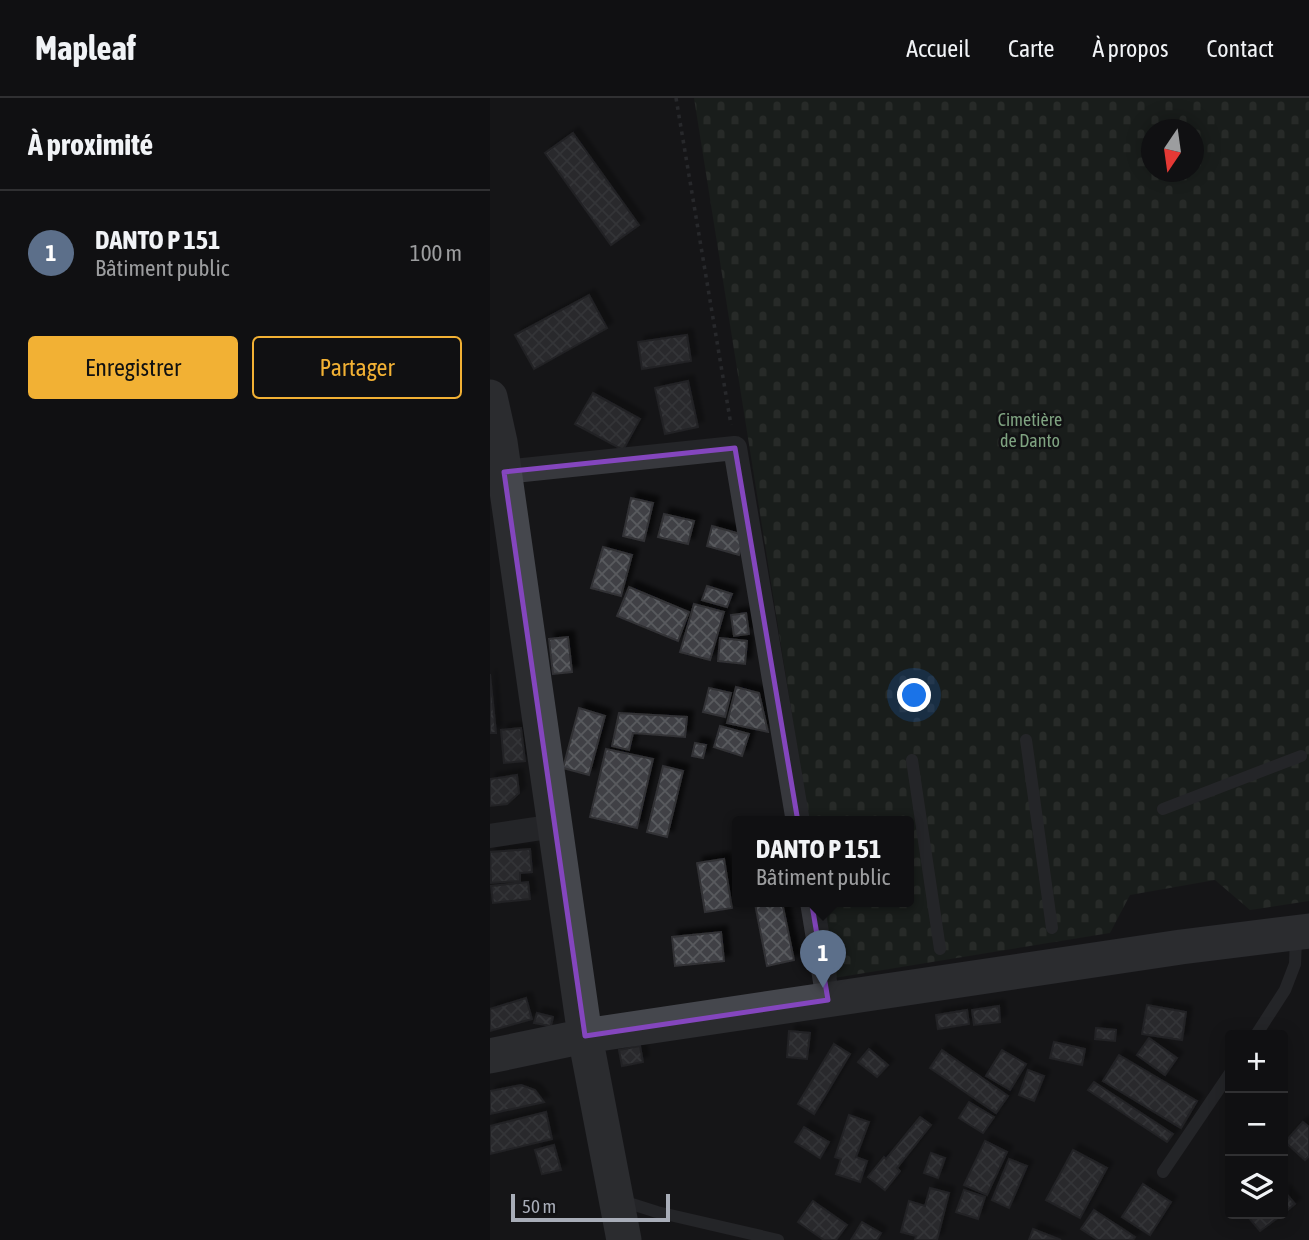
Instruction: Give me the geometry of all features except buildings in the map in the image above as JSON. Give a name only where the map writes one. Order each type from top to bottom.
[{"type":"street","points":[[490,397],[504,472],[584,1036],[624,1240]]},
{"type":"street","points":[[504,472],[735,448],[797,816]]},
{"type":"street","points":[[490,836],[555,826]]},
{"type":"street","points":[[812,907],[828,1000]]},
{"type":"street","points":[[490,1056],[584,1036],[1181,947],[1302,932]]},
{"type":"lane","points":[[1027,740],[1052,928]]},
{"type":"lane","points":[[1163,809],[1301,756]]},
{"type":"lane","points":[[912,761],[940,949]]},
{"type":"lane","points":[[1259,1030],[1285,990],[1302,932]]},
{"type":"lane","points":[[1163,1172],[1225,1080]]},
{"type":"lane","points":[[615,1199],[657,1212],[778,1240]]},
{"type":"path","points":[[676,98],[735,448]]},
{"type":"highlighted area","points":[[735,448],[828,1000],[585,1036],[504,472]]},
{"type":"green space","name":"Cimetière de Danto","points":[[694,98],[1309,98],[1309,901],[1250,910],[1215,880],[1130,895],[1110,933],[834,978],[823,907],[914,907],[914,816],[808,816]]},
{"type":"place","name":"DANTO P 151","points":[[823,988]]}]
